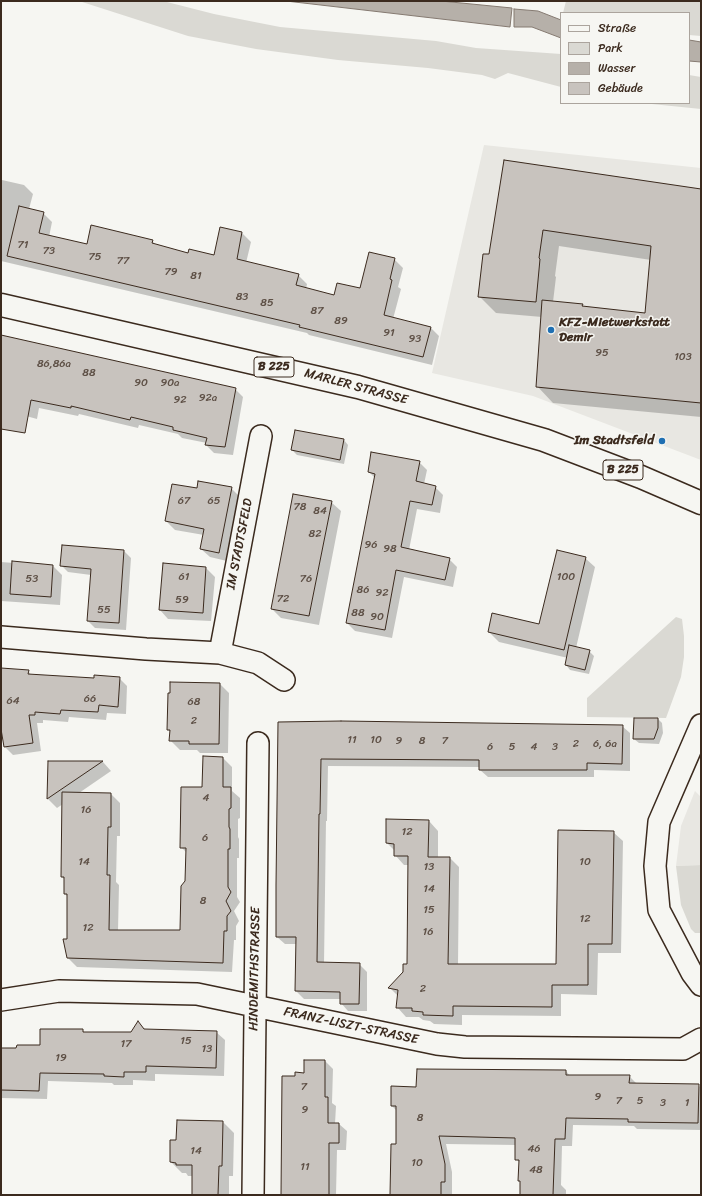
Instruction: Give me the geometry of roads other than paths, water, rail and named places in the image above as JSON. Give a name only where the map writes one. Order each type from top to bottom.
[{"type":"main road","name":"MARLER STRASSE","points":[[1,305],[358,387],[544,440],[641,477],[701,503]]},
{"type":"street","name":"IM STADTSFELD","points":[[220,653],[262,436]]},
{"type":"street","points":[[1,637],[146,649],[220,653],[258,663],[284,680]]},
{"type":"street","points":[[701,725],[659,822],[655,866],[659,910],[692,973],[701,984]]},
{"type":"street","name":"HINDEMITHSTRASSE","points":[[253,1195],[258,743]]},
{"type":"street","name":"FRANZ-LISZT-STRASSE","points":[[1,1000],[59,991],[197,994],[437,1044],[465,1046],[683,1049],[701,1039]]},
{"type":"water","points":[[286,1],[441,1],[512,8],[510,27]]},
{"type":"water","points":[[514,9],[538,11],[560,20],[560,38],[532,27],[514,27]]},
{"type":"water","points":[[690,40],[701,42],[701,62],[690,61]]},
{"type":"place","name":"KFZ-Mietwerkstatt Demir","points":[[551,330]]},
{"type":"place","name":"Im Stadtsfeld","points":[[662,441]]}]
